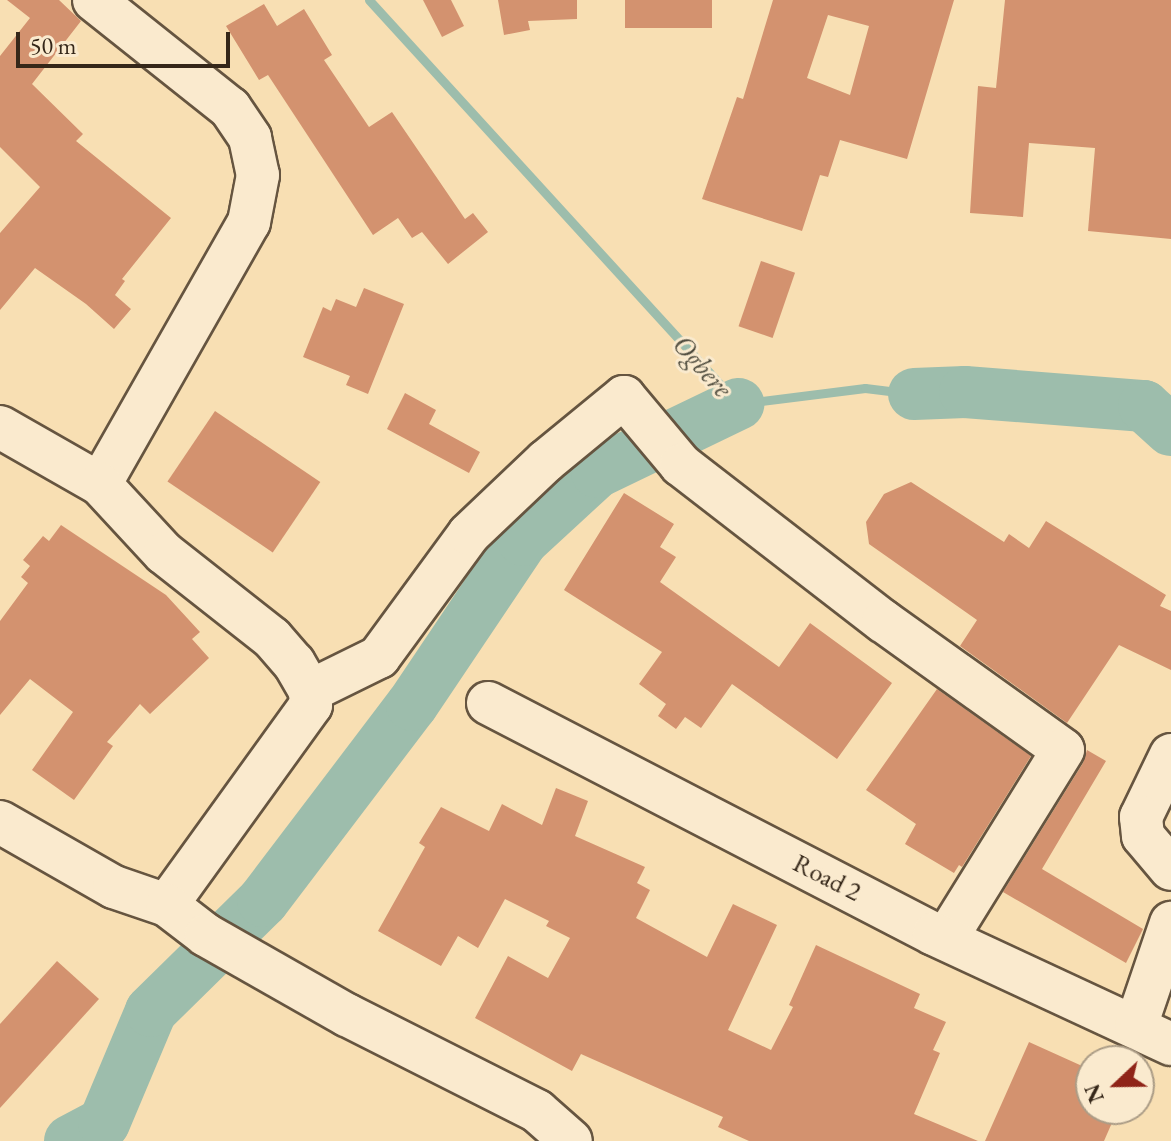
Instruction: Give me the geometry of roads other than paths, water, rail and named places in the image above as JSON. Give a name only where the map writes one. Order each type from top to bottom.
[{"type":"street","points":[[94,0],[230,108],[250,138],[258,175],[249,222],[100,484]]},
{"type":"street","points":[[310,691],[379,657],[469,534],[546,461],[624,397],[681,465],[883,621],[1063,750],[946,939]]},
{"type":"street","points":[[0,427],[100,484],[164,553],[272,638],[294,663],[310,691],[311,705],[178,914]]},
{"type":"street","name":"Road 2","points":[[488,703],[946,939],[1153,1035]]},
{"type":"street","points":[[1171,755],[1141,817],[1143,836],[1171,869]]},
{"type":"street","points":[[0,822],[114,887],[178,914],[347,1015],[537,1111],[571,1141]]},
{"type":"street","points":[[1153,1035],[1169,938]]},
{"type":"waterway","name":"Ogbere","points":[[369,0],[738,404],[865,388],[914,394]]},
{"type":"waterway","name":"Ogbere","points":[[914,394],[965,392],[1144,406],[1171,430]]},
{"type":"waterway","points":[[70,1141],[104,1123],[151,1011],[263,901],[412,705],[523,540],[597,472],[738,404]]}]
